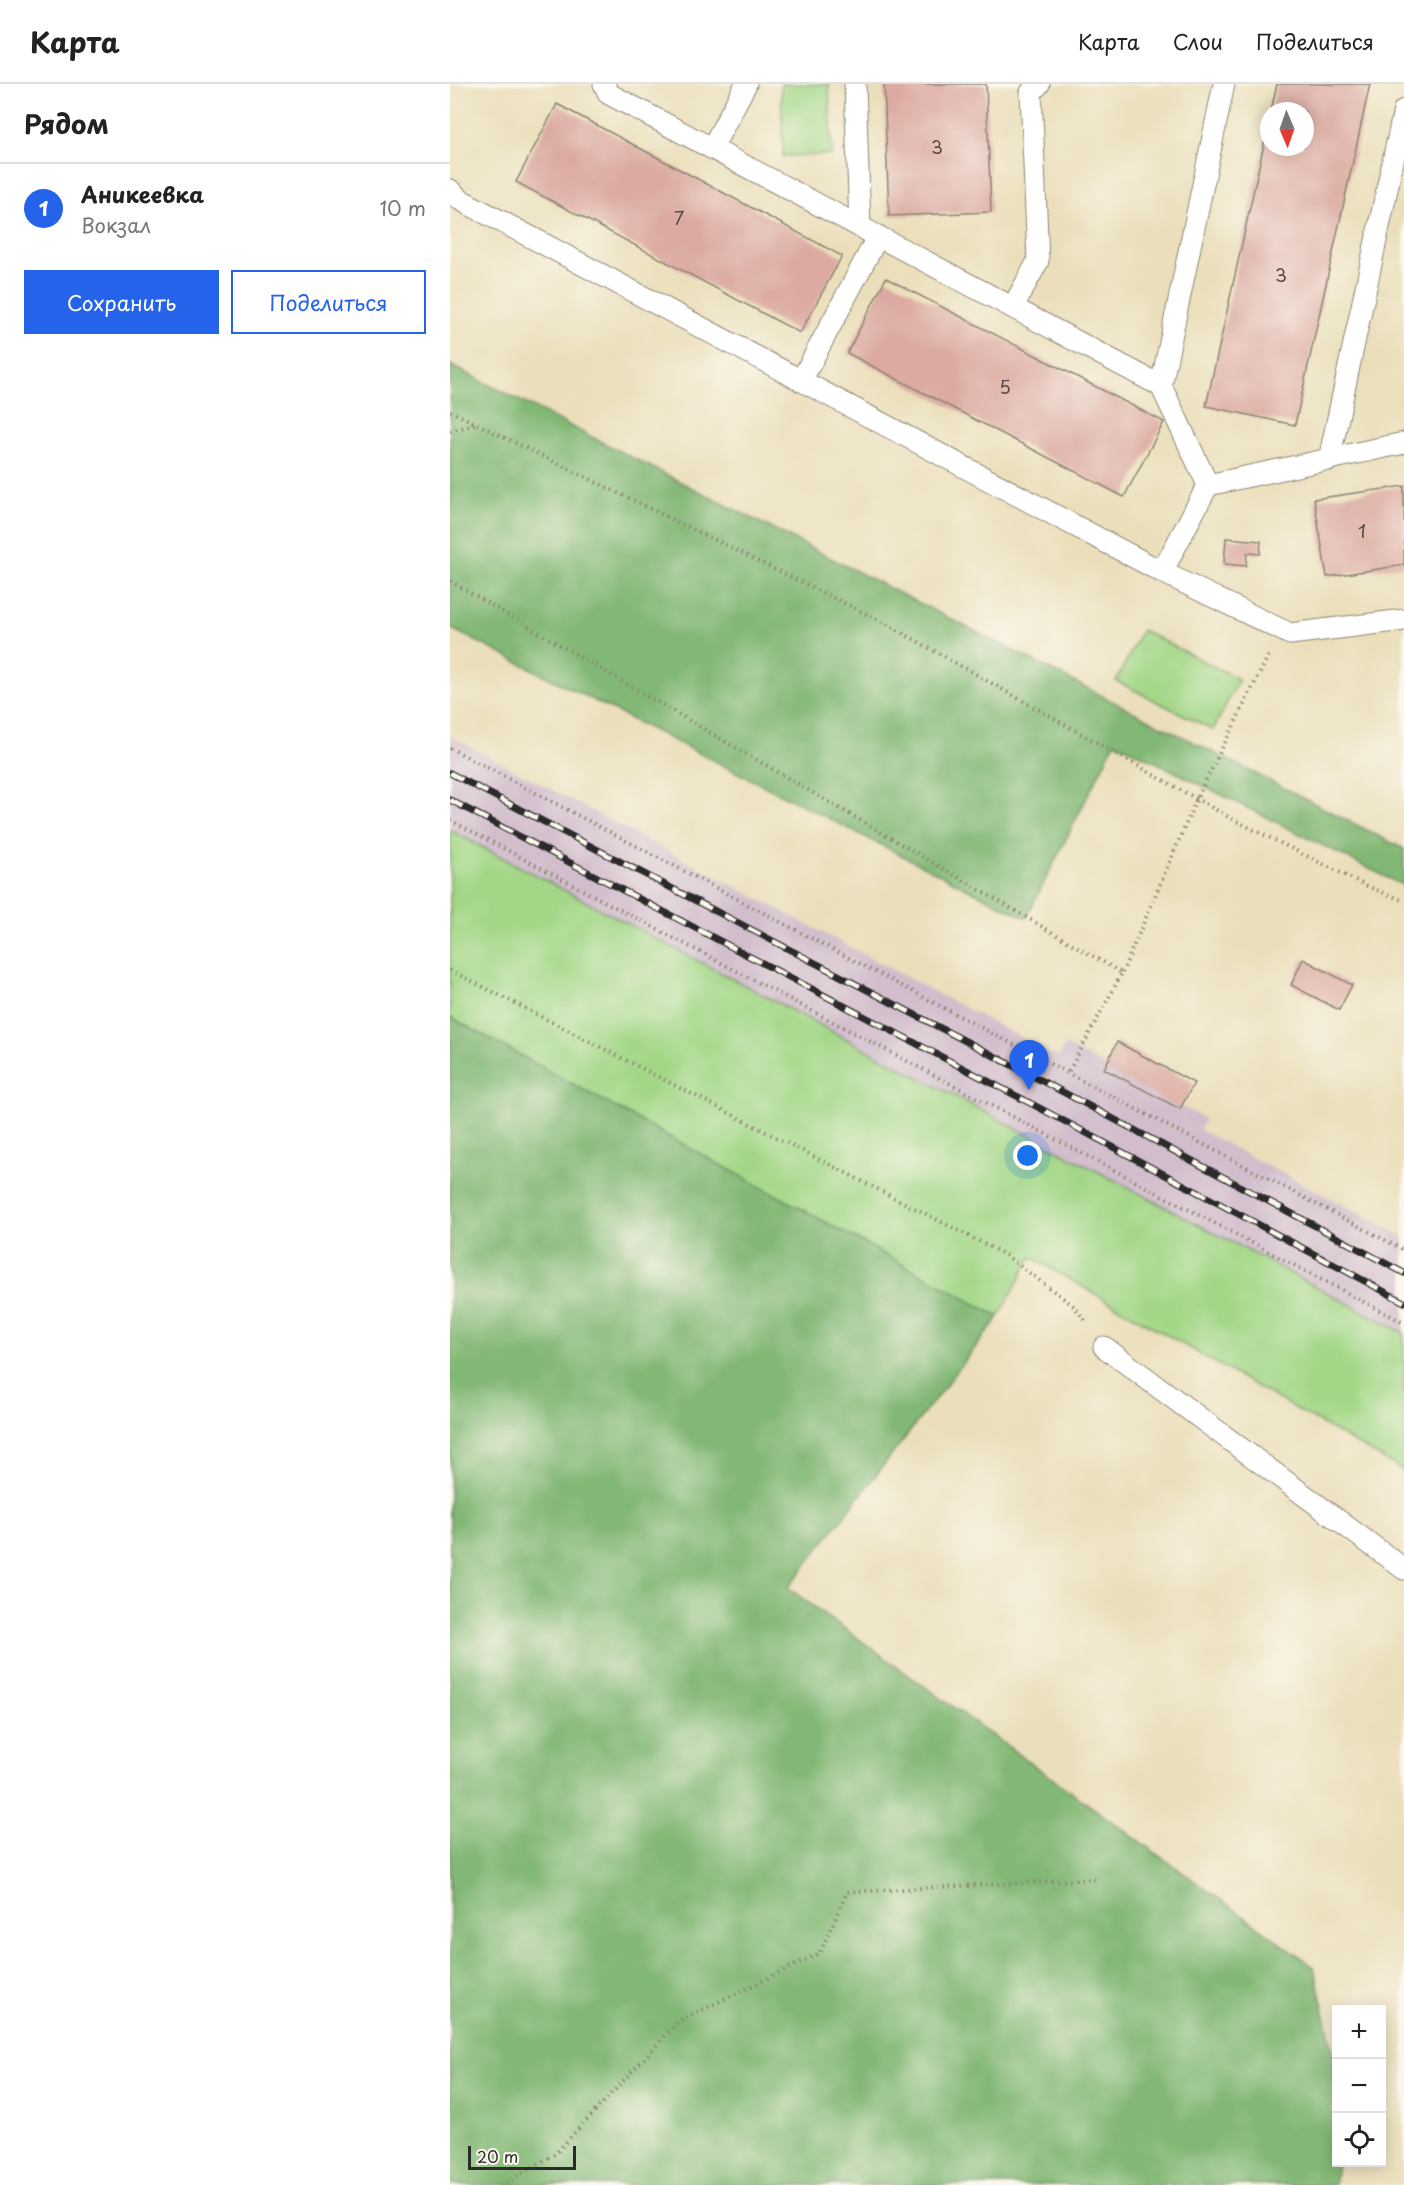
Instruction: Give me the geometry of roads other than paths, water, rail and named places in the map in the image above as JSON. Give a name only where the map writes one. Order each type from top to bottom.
[{"type":"lane","points":[[604,84],[609,94],[1161,386],[1208,485]]},
{"type":"lane","points":[[712,148],[746,84]]},
{"type":"lane","points":[[801,381],[869,232],[855,84]]},
{"type":"lane","points":[[1013,307],[1038,261],[1031,92],[1038,84]]},
{"type":"lane","points":[[1161,386],[1224,84]]},
{"type":"lane","points":[[1329,460],[1404,110]]},
{"type":"lane","points":[[450,190],[459,199],[801,381],[1162,572],[1281,630],[1290,634],[1404,620]]},
{"type":"lane","points":[[1208,485],[1404,443]]},
{"type":"lane","points":[[1162,572],[1208,485]]},
{"type":"lane","points":[[1104,1347],[1404,1569]]},
{"type":"railway","points":[[450,773],[1027,1073],[1404,1273]]},
{"type":"railway","points":[[450,800],[1032,1104],[1404,1302]]},
{"type":"place","name":"Аникеевка","points":[[1029,1090]]}]
